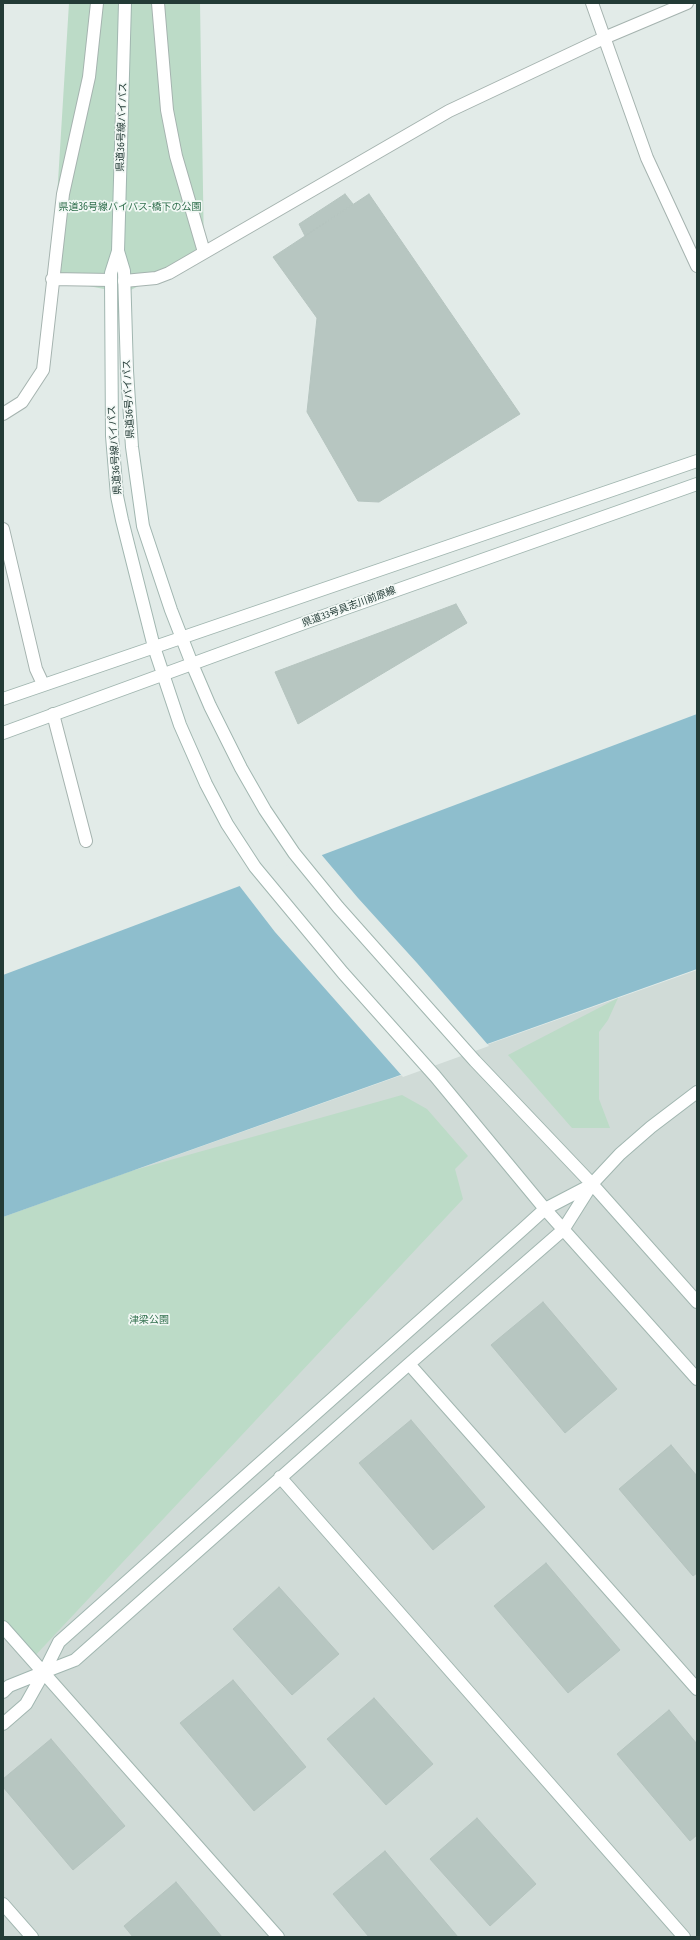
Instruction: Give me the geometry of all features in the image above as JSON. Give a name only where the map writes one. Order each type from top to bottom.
[{"type":"street","points":[[3,414],[22,402],[43,370],[48,336],[52,280],[63,194],[89,77],[97,3]]},
{"type":"street","name":"県道36号線バイパス","points":[[124,276],[118,251],[125,3]]},
{"type":"street","points":[[158,3],[167,110],[176,156],[204,252]]},
{"type":"street","points":[[592,3],[647,158],[697,266]]},
{"type":"street","points":[[124,276],[156,278],[169,273],[449,111],[604,38],[688,3]]},
{"type":"street","name":"県道36号線バイパス","points":[[118,251],[111,273],[111,390],[117,496],[125,534],[154,647]]},
{"type":"street","name":"県道36号バイパス","points":[[124,276],[127,371],[132,447],[144,526],[165,593],[182,637]]},
{"type":"street","points":[[52,280],[111,280]]},
{"type":"street","points":[[3,699],[43,684],[697,461]]},
{"type":"street","name":"県道33号具志川前原線","points":[[3,733],[162,674],[697,484]]},
{"type":"street","points":[[3,529],[36,669],[43,684]]},
{"type":"street","points":[[182,637],[210,706],[241,768],[265,810],[294,853],[338,907],[475,1061],[592,1184],[697,1302]]},
{"type":"street","points":[[154,647],[180,724],[206,784],[227,824],[255,867],[343,973],[436,1076],[563,1230],[697,1378]]},
{"type":"street","points":[[53,714],[86,841]]},
{"type":"street","points":[[3,1692],[9,1686],[75,1660],[280,1477],[563,1230],[592,1184],[620,1154],[651,1127],[697,1092]]},
{"type":"street","points":[[3,1724],[26,1704],[59,1642],[545,1209],[592,1184]]},
{"type":"street","points":[[409,1364],[697,1689]]},
{"type":"street","points":[[280,1477],[684,1937]]},
{"type":"street","points":[[3,1627],[278,1937]]},
{"type":"street","points":[[3,1904],[32,1937]]},
{"type":"shaded area","points":[[697,970],[697,1937],[3,1937],[3,1217]]},
{"type":"green space","name":"県道36号線バイパス-橋下の公園","points":[[69,3],[200,3],[204,252],[125,293],[52,279]]},
{"type":"green space","points":[[618,998],[608,1020],[599,1032],[599,1099],[610,1128],[572,1128],[508,1055]]},
{"type":"green space","name":"津梁公園","points":[[402,1095],[427,1109],[468,1156],[455,1169],[463,1199],[32,1659],[3,1627],[3,1217],[131,1171]]},
{"type":"water","points":[[697,714],[697,969],[3,1217],[3,975]]},
{"type":"pier","points":[[320,853],[489,1046],[403,1077],[275,932],[238,884]]},
{"type":"building","points":[[345,194],[353,204],[305,236],[299,224]]},
{"type":"building","points":[[369,194],[520,414],[379,502],[358,501],[307,412],[317,318],[273,257]]},
{"type":"building","points":[[456,604],[467,623],[298,724],[275,672]]},
{"type":"building","points":[[543,1302],[617,1389],[565,1433],[491,1345]]},
{"type":"building","points":[[411,1420],[485,1507],[433,1550],[359,1463]]},
{"type":"building","points":[[671,1445],[697,1476],[697,1573],[693,1576],[619,1489]]},
{"type":"building","points":[[546,1563],[620,1650],[568,1693],[494,1606]]},
{"type":"building","points":[[279,1587],[339,1654],[292,1695],[233,1629]]},
{"type":"building","points":[[233,1680],[306,1767],[254,1811],[180,1723]]},
{"type":"building","points":[[374,1698],[433,1764],[386,1805],[327,1739]]},
{"type":"building","points":[[669,1710],[697,1744],[697,1835],[690,1841],[617,1754]]},
{"type":"building","points":[[51,1739],[125,1826],[73,1870],[3,1787],[3,1779]]},
{"type":"building","points":[[477,1818],[536,1884],[490,1926],[430,1859]]},
{"type":"building","points":[[385,1851],[458,1937],[369,1937],[333,1894]]},
{"type":"building","points":[[176,1882],[222,1937],[133,1937],[124,1926]]}]
